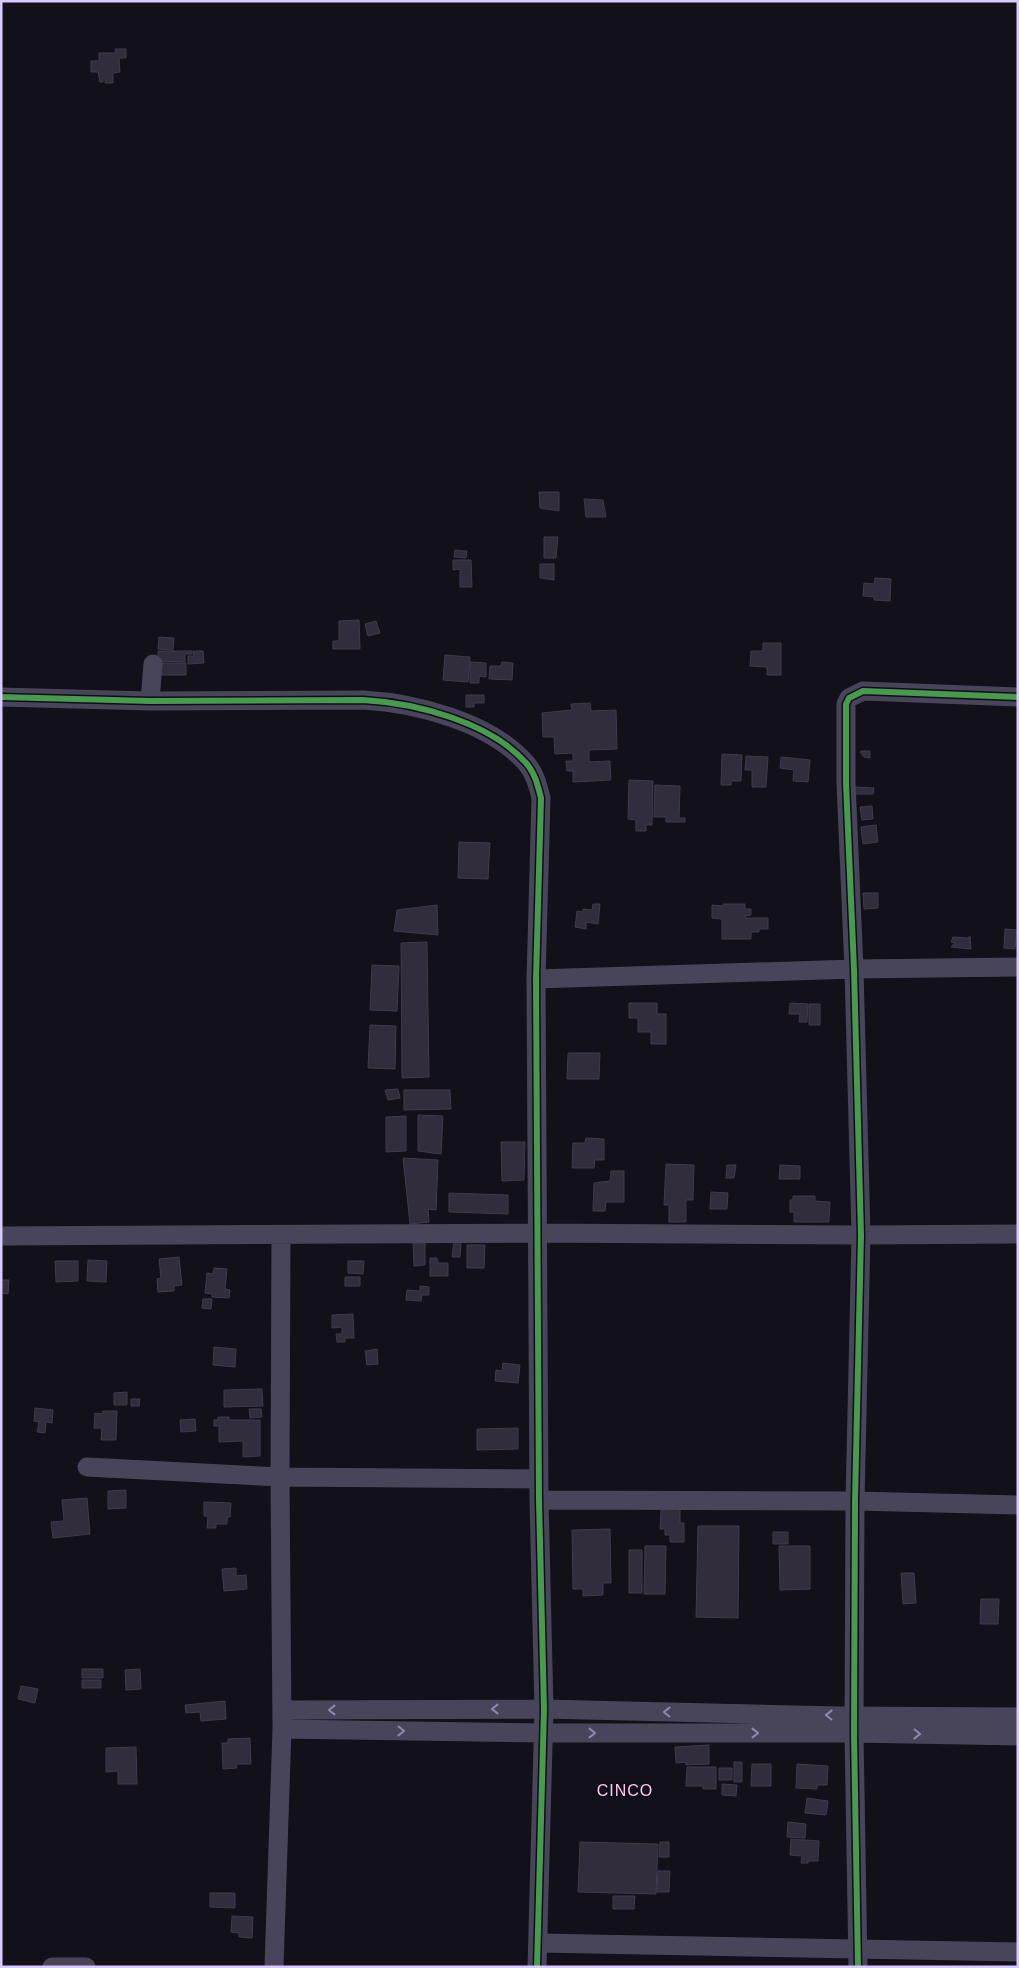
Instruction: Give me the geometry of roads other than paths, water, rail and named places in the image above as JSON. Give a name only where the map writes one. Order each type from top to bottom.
[{"type":"street","points":[[150,700],[153,664]]},
{"type":"street","points":[[858,1958],[854,1724],[855,1501],[861,1235],[854,969],[846,783],[846,704],[854,695],[863,691],[1018,697]]},
{"type":"street","points":[[1,696],[150,700],[363,700],[392,702],[418,708],[463,723],[500,740],[527,764],[536,780],[541,798],[536,979],[539,1500],[544,1709],[537,1967]]},
{"type":"street","points":[[536,979],[854,969],[1018,967]]},
{"type":"street","points":[[1,1236],[281,1236],[538,1233],[1018,1234]]},
{"type":"street","points":[[274,1967],[282,1720],[281,1236]]},
{"type":"street","points":[[87,1467],[280,1477],[539,1479]]},
{"type":"street","points":[[539,1500],[855,1501],[1018,1505]]},
{"type":"street","points":[[282,1720],[544,1709],[854,1724],[1018,1736]]},
{"type":"street","points":[[282,1720],[544,1733],[1018,1717]]},
{"type":"street","points":[[538,1943],[858,1958],[1018,1952]]},
{"type":"street","points":[[52,1967],[86,1967]]},
{"type":"district","name":"CINCO","points":[[625,1790]]}]
